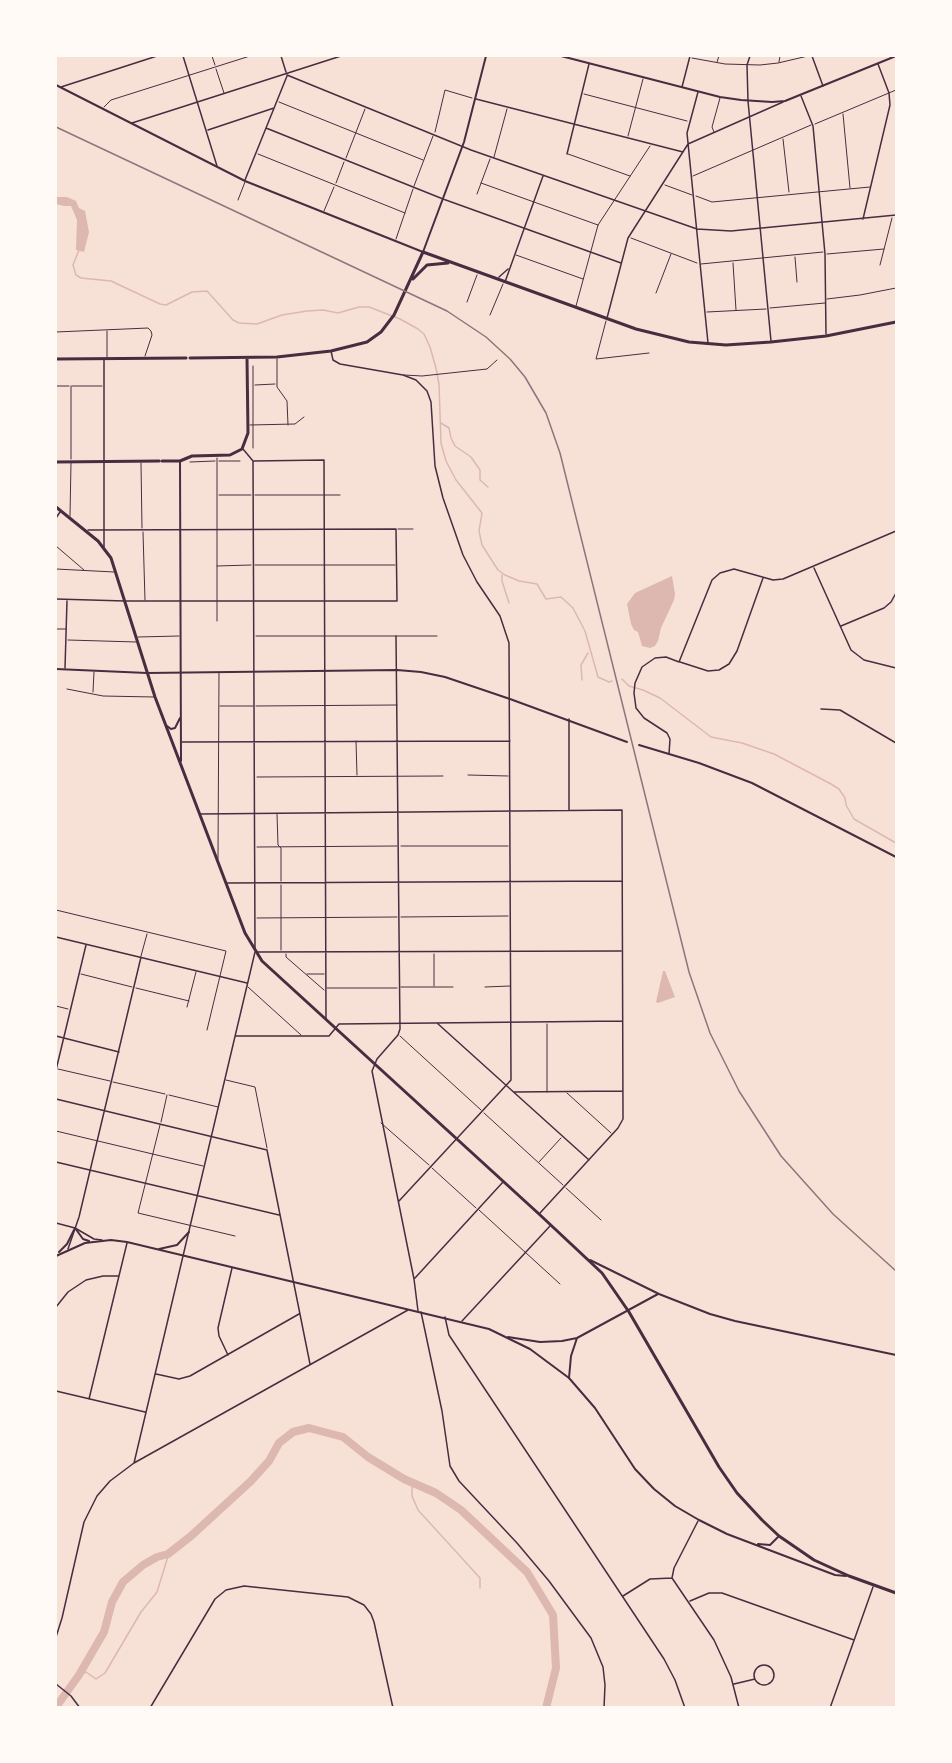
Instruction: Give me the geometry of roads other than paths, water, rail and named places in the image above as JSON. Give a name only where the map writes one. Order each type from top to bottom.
[{"type":"main road","points":[[56,359],[277,357],[331,351],[359,345],[381,332],[394,315],[423,252],[462,146],[486,56]]},
{"type":"main road","points":[[561,56],[720,97],[747,101],[785,101],[897,56]]},
{"type":"main road","points":[[56,85],[245,181],[490,278],[662,337],[708,344],[771,342],[826,336],[897,322]]},
{"type":"main road","points":[[408,285],[427,265],[452,263]]},
{"type":"main road","points":[[56,462],[180,461],[192,456],[233,454],[242,449],[246,439],[248,424],[247,358]]},
{"type":"main road","points":[[180,461],[181,765]]},
{"type":"main road","points":[[56,507],[104,547],[111,558],[155,697],[225,882],[255,952],[326,1021],[590,1260],[629,1312],[719,1467],[744,1500],[779,1536],[814,1560],[849,1576],[897,1593]]},
{"type":"main road","points":[[56,669],[147,673],[397,670],[435,675],[569,719],[627,742]]},
{"type":"main road","points":[[161,712],[171,729],[175,729],[181,712]]},
{"type":"main road","points":[[639,745],[752,783],[897,857]]},
{"type":"main road","points":[[56,1256],[64,1248],[75,1228],[84,1240],[91,1242]]},
{"type":"main road","points":[[158,1250],[177,1245],[189,1232]]},
{"type":"main road","points":[[56,1256],[85,1243],[103,1240],[128,1242],[462,1321],[508,1337],[540,1342],[577,1338],[659,1294]]},
{"type":"main road","points":[[590,1260],[659,1294],[698,1310],[729,1319],[897,1355]]},
{"type":"main road","points":[[508,1337],[541,1356],[569,1378],[595,1408],[623,1453],[644,1479],[670,1502],[699,1520],[749,1542],[835,1575],[849,1576]]},
{"type":"main road","points":[[569,1378],[571,1356],[577,1338]]},
{"type":"main road","points":[[749,1542],[770,1545],[779,1536]]},
{"type":"street","points":[[60,87],[155,56]]},
{"type":"street","points":[[183,56],[218,168]]},
{"type":"street","points":[[245,181],[287,74],[281,56]]},
{"type":"street","points":[[131,123],[341,56]]},
{"type":"street","points":[[682,87],[690,56]]},
{"type":"street","points":[[750,56],[747,65],[747,101],[771,342]]},
{"type":"street","points":[[812,56],[823,86]]},
{"type":"street","points":[[567,154],[590,63]]},
{"type":"street","points":[[862,219],[890,105],[890,93],[878,63]]},
{"type":"street","points":[[287,74],[490,157],[697,229],[723,231],[897,215]]},
{"type":"street","points":[[698,91],[687,133],[708,344]]},
{"type":"street","points":[[801,95],[813,125],[825,253],[826,336]]},
{"type":"street","points":[[475,99],[684,152]]},
{"type":"street","points":[[606,319],[629,237],[688,144],[785,101]]},
{"type":"street","points":[[207,130],[274,108]]},
{"type":"street","points":[[267,128],[443,199],[621,263]]},
{"type":"street","points":[[504,283],[543,175]]},
{"type":"street","points":[[490,278],[501,277],[509,268]]},
{"type":"street","points":[[331,351],[333,360],[340,364],[403,375],[421,383],[429,396],[435,466],[443,498],[470,568],[500,616],[509,643],[511,1080],[399,1201]]},
{"type":"street","points":[[104,547],[105,359]]},
{"type":"street","points":[[134,1463],[255,952],[253,461],[242,449]]},
{"type":"street","points":[[253,461],[324,460],[326,1021]]},
{"type":"street","points":[[56,518],[61,511]]},
{"type":"street","points":[[56,599],[397,601],[396,529],[84,530]]},
{"type":"street","points":[[679,662],[709,584],[720,573],[739,570],[780,580],[897,531]]},
{"type":"street","points":[[814,567],[848,646],[859,657],[897,668]]},
{"type":"street","points":[[669,754],[669,736],[640,714],[636,708],[634,693],[639,670],[649,661],[666,657],[708,671],[719,670],[729,664],[737,651],[763,577]]},
{"type":"street","points":[[840,626],[884,608],[897,593]]},
{"type":"street","points":[[64,669],[67,600]]},
{"type":"street","points":[[396,636],[400,1023],[398,1035],[374,1063],[373,1076],[381,1123],[442,1411],[450,1466],[459,1481],[549,1581],[591,1638],[603,1667],[604,1707]]},
{"type":"street","points":[[821,709],[840,710],[897,743]]},
{"type":"street","points":[[569,719],[569,811]]},
{"type":"street","points":[[181,742],[510,741]]},
{"type":"street","points":[[200,814],[622,810],[623,1119],[612,1135],[539,1214]]},
{"type":"street","points":[[225,882],[622,880]]},
{"type":"street","points":[[56,937],[248,984]]},
{"type":"street","points":[[56,1069],[86,944]]},
{"type":"street","points":[[255,952],[622,951]]},
{"type":"street","points":[[68,1249],[73,1239],[141,957]]},
{"type":"street","points":[[235,1036],[329,1035],[339,1024],[623,1021]]},
{"type":"street","points":[[436,1023],[589,1160]]},
{"type":"street","points":[[56,1036],[118,1052]]},
{"type":"street","points":[[513,1092],[624,1092]]},
{"type":"street","points":[[56,1099],[267,1150],[310,1365]]},
{"type":"street","points":[[56,1162],[280,1216]]},
{"type":"street","points":[[414,1279],[503,1181]]},
{"type":"street","points":[[56,1223],[103,1240]]},
{"type":"street","points":[[462,1321],[551,1225]]},
{"type":"street","points":[[89,1399],[128,1242]]},
{"type":"street","points":[[228,1355],[219,1336],[218,1328],[232,1267]]},
{"type":"street","points":[[56,1307],[68,1292],[86,1280],[103,1276],[119,1277]]},
{"type":"street","points":[[56,1637],[78,1542],[88,1512],[97,1496],[110,1481],[134,1463],[409,1309]]},
{"type":"street","points":[[155,1373],[172,1378],[184,1378],[300,1314]]},
{"type":"street","points":[[445,1317],[449,1335],[670,1670],[685,1707]]},
{"type":"street","points":[[56,1391],[146,1413]]},
{"type":"street","points":[[699,1520],[674,1568],[672,1578],[714,1640],[733,1685],[739,1707]]},
{"type":"street","points":[[622,1597],[650,1579],[672,1578]]},
{"type":"street","points":[[830,1707],[874,1585]]},
{"type":"street","points":[[150,1707],[215,1599],[226,1590],[241,1586],[348,1597],[364,1605],[374,1622],[393,1707]]},
{"type":"street","points":[[689,1602],[709,1593],[722,1593],[854,1640]]},
{"type":"street","points":[[762,1665],[769,1665],[774,1671],[774,1677],[768,1684],[762,1685],[755,1678],[754,1672],[762,1665]]},
{"type":"street","points":[[733,1685],[755,1678]]},
{"type":"street","points":[[56,1684],[80,1707]]},
{"type":"lane","points":[[212,56],[224,93]]},
{"type":"lane","points":[[103,109],[111,100],[250,56]]},
{"type":"lane","points":[[690,56],[717,63],[747,65],[778,63],[808,56]]},
{"type":"lane","points":[[717,63],[719,56]]},
{"type":"lane","points":[[778,63],[780,56]]},
{"type":"lane","points":[[628,138],[644,77]]},
{"type":"lane","points":[[395,241],[433,135],[445,90],[475,99]]},
{"type":"lane","points":[[692,177],[752,149],[897,90]]},
{"type":"lane","points":[[582,93],[690,122]]},
{"type":"lane","points":[[715,133],[712,127],[720,97]]},
{"type":"lane","points":[[277,101],[424,161]]},
{"type":"lane","points":[[324,213],[365,107]]},
{"type":"lane","points":[[494,158],[507,107]]},
{"type":"lane","points":[[843,112],[850,188]]},
{"type":"lane","points":[[783,137],[789,194]]},
{"type":"lane","points":[[576,308],[598,225],[651,144]]},
{"type":"lane","points":[[256,154],[405,213]]},
{"type":"lane","points":[[567,154],[631,176]]},
{"type":"lane","points":[[477,194],[490,157]]},
{"type":"lane","points":[[238,200],[245,181]]},
{"type":"lane","points":[[481,183],[598,225]]},
{"type":"lane","points":[[663,184],[712,202],[870,188]]},
{"type":"lane","points":[[880,265],[892,216]]},
{"type":"lane","points":[[629,237],[700,264],[884,249]]},
{"type":"lane","points":[[656,293],[672,252]]},
{"type":"lane","points":[[514,255],[584,279]]},
{"type":"lane","points":[[795,255],[797,282]]},
{"type":"lane","points":[[733,261],[736,312]]},
{"type":"lane","points":[[467,302],[477,273]]},
{"type":"lane","points":[[490,315],[504,283]]},
{"type":"lane","points":[[825,299],[860,296],[897,288]]},
{"type":"lane","points":[[705,312],[736,312],[825,303]]},
{"type":"lane","points":[[606,319],[596,359],[649,353]]},
{"type":"lane","points":[[56,332],[150,329],[151,338],[145,359]]},
{"type":"lane","points":[[105,359],[107,330]]},
{"type":"lane","points":[[277,357],[277,384],[287,401],[288,424]]},
{"type":"lane","points":[[403,375],[432,376],[487,369],[497,360]]},
{"type":"lane","points":[[253,366],[253,448]]},
{"type":"lane","points":[[247,385],[277,384]]},
{"type":"lane","points":[[56,386],[104,386]]},
{"type":"lane","points":[[70,519],[71,386]]},
{"type":"lane","points":[[248,424],[295,424],[304,417]]},
{"type":"lane","points":[[217,456],[217,621]]},
{"type":"lane","points":[[141,461],[145,601]]},
{"type":"lane","points":[[190,462],[240,461]]},
{"type":"lane","points":[[217,495],[340,495]]},
{"type":"lane","points":[[396,529],[413,529]]},
{"type":"lane","points":[[56,546],[84,570]]},
{"type":"lane","points":[[217,566],[396,565]]},
{"type":"lane","points":[[56,569],[117,572]]},
{"type":"lane","points":[[56,629],[66,629]]},
{"type":"lane","points":[[136,637],[180,636]]},
{"type":"lane","points":[[254,636],[437,636]]},
{"type":"lane","points":[[66,639],[138,642]]},
{"type":"lane","points":[[93,695],[94,670]]},
{"type":"lane","points":[[218,864],[219,672]]},
{"type":"lane","points":[[67,689],[93,695],[155,697]]},
{"type":"lane","points":[[219,706],[397,705]]},
{"type":"lane","points":[[356,741],[357,776]]},
{"type":"lane","points":[[468,775],[510,776]]},
{"type":"lane","points":[[255,777],[443,776]]},
{"type":"lane","points":[[277,814],[281,882],[281,952]]},
{"type":"lane","points":[[255,847],[510,846]]},
{"type":"lane","points":[[56,910],[226,951],[207,1030]]},
{"type":"lane","points":[[255,918],[510,916]]},
{"type":"lane","points":[[141,957],[147,932]]},
{"type":"lane","points":[[286,952],[286,957],[323,990],[453,987]]},
{"type":"lane","points":[[434,952],[434,987]]},
{"type":"lane","points":[[187,1007],[196,970]]},
{"type":"lane","points":[[79,974],[189,1001]]},
{"type":"lane","points":[[305,974],[327,974]]},
{"type":"lane","points":[[248,984],[302,1036]]},
{"type":"lane","points":[[485,987],[510,986]]},
{"type":"lane","points":[[56,1005],[70,1009]]},
{"type":"lane","points":[[547,1022],[547,1092]]},
{"type":"lane","points":[[398,1035],[602,1220]]},
{"type":"lane","points":[[56,1069],[219,1107]]},
{"type":"lane","points":[[225,1080],[255,1087],[267,1150]]},
{"type":"lane","points":[[566,1092],[612,1135]]},
{"type":"lane","points":[[167,1095],[138,1213],[235,1236]]},
{"type":"lane","points":[[381,1123],[560,1284]]},
{"type":"lane","points":[[56,1131],[205,1166]]},
{"type":"lane","points":[[538,1162],[562,1136]]},
{"type":"waterway","points":[[79,250],[73,265],[76,275],[81,278],[111,281],[166,305],[192,292],[207,291],[233,320],[239,323],[257,324],[282,315],[307,311],[323,310],[338,313],[359,307],[369,307],[418,329],[424,334],[436,368],[439,384],[441,443],[446,461],[456,480],[482,513],[479,531],[482,545],[498,570],[505,575],[519,581],[537,584],[546,599],[561,597],[573,608],[585,631],[598,677],[612,681]]},
{"type":"waterway","points":[[441,423],[449,428],[455,446],[471,457],[480,470],[480,480],[488,487]]},
{"type":"waterway","points":[[502,575],[509,603]]},
{"type":"waterway","points":[[582,680],[581,665],[588,653]]},
{"type":"waterway","points":[[622,679],[629,686],[660,698],[711,737],[742,743],[774,754],[831,784],[839,789],[845,798],[846,805],[854,819],[896,843]]},
{"type":"waterway","points":[[56,1707],[79,1675],[104,1632],[112,1602],[123,1582],[143,1565],[168,1554],[191,1536],[251,1481],[269,1461],[279,1443],[293,1432],[309,1428],[343,1437],[368,1457],[404,1479],[436,1493],[461,1510],[527,1572],[553,1615],[556,1668],[546,1708]]},
{"type":"waterway","points":[[412,1483],[412,1496],[418,1510],[480,1578],[480,1588]]},
{"type":"waterway","points":[[79,1675],[86,1672],[96,1679],[105,1673],[141,1612],[157,1592],[169,1553]]},
{"type":"railway","points":[[56,127],[447,311],[486,337],[510,359],[525,377],[546,413],[560,453],[689,972],[710,1033],[739,1091],[781,1156],[833,1214],[896,1271]]}]
